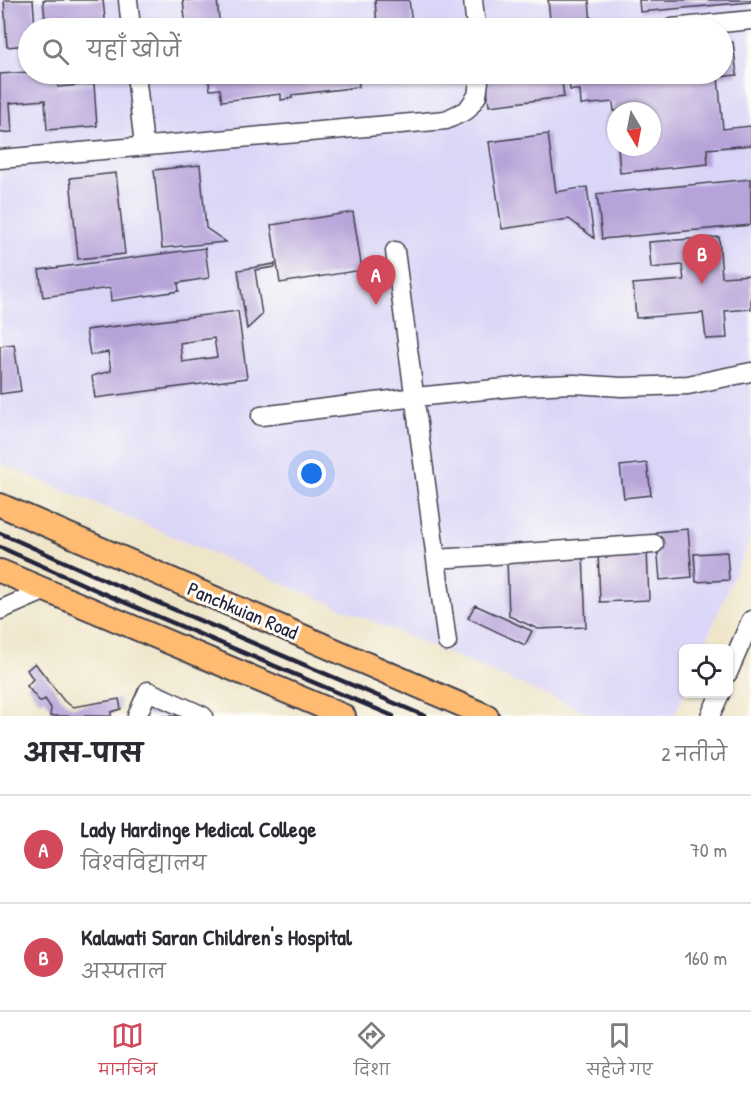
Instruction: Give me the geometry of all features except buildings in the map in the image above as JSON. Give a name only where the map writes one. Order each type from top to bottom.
[{"type":"main road","name":"Panchkuian Road","points":[[0,505],[487,716]]},
{"type":"main road","points":[[0,571],[344,716]]},
{"type":"street","points":[[128,0],[130,18]]},
{"type":"street","points":[[473,0],[475,18]]},
{"type":"street","points":[[733,22],[751,20]]},
{"type":"street","points":[[137,84],[144,146]]},
{"type":"street","points":[[0,159],[446,120],[467,110],[477,96],[479,84]]},
{"type":"street","points":[[395,251],[447,642]]},
{"type":"street","points":[[261,416],[524,386],[688,385],[751,372]]},
{"type":"street","points":[[436,559],[654,544]]},
{"type":"street","points":[[0,610],[45,590]]},
{"type":"street","points":[[733,668],[745,651],[751,620]]},
{"type":"street","points":[[137,716],[148,691],[203,716]]},
{"type":"street","points":[[710,716],[718,698]]},
{"type":"shaded area","points":[[0,0],[751,0],[751,537],[705,644],[679,644],[679,698],[682,698],[674,716],[595,716],[0,463]]},
{"type":"railway","points":[[0,533],[425,716]]},
{"type":"railway","points":[[0,547],[107,595],[393,716]]},
{"type":"place","name":"Kalawati Saran Children's Hospital","points":[[702,284]]},
{"type":"place","name":"Lady Hardinge Medical College","points":[[376,305]]}]
